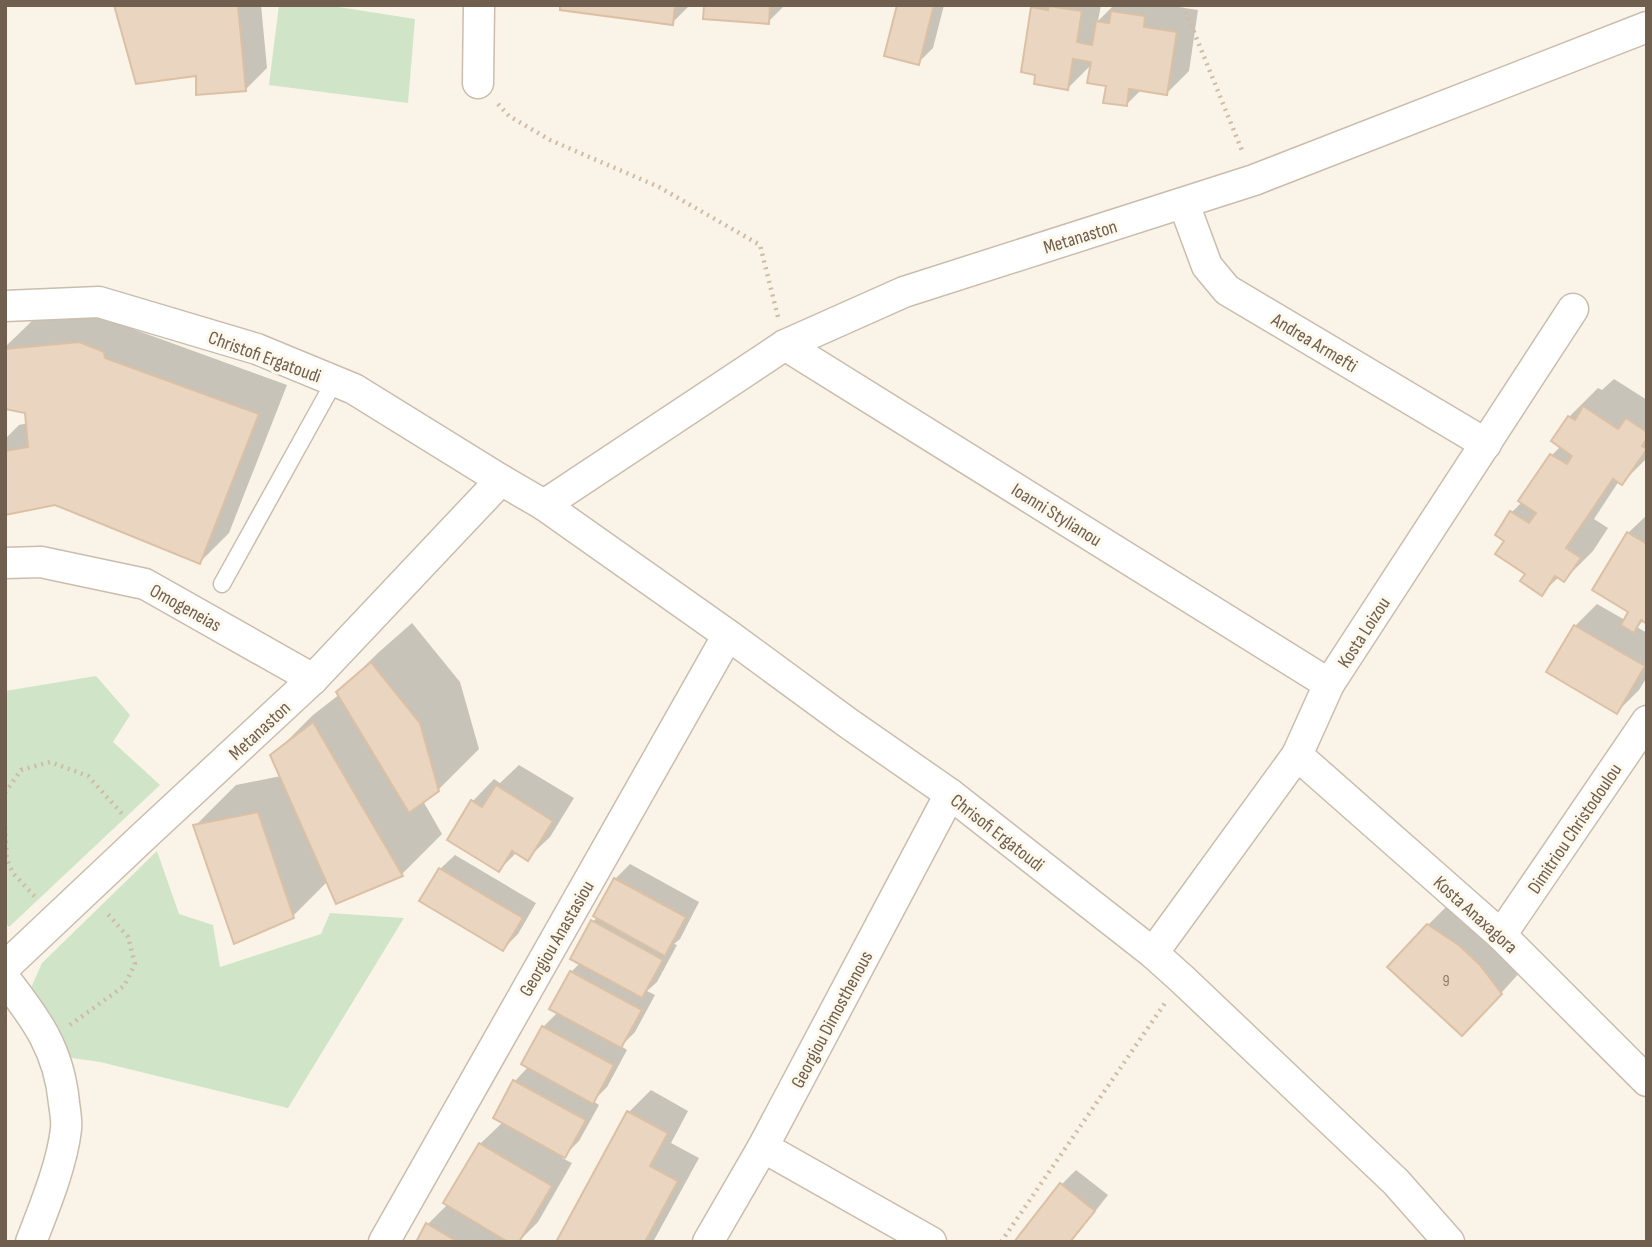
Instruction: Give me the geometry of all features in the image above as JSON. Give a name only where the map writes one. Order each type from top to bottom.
[{"type":"street","points":[[478,83],[480,5]]},
{"type":"street","name":"Metanaston","points":[[544,505],[785,345],[904,292],[1254,180],[1646,28]]},
{"type":"street","name":"Andrea Armefti","points":[[1184,204],[1207,266],[1227,290],[1486,444]]},
{"type":"street","name":"Christofi Ergatoudi","points":[[5,306],[99,302],[257,349],[354,389],[501,480]]},
{"type":"street","name":"Kosta Loizou","points":[[1153,954],[1297,755],[1329,684],[1573,309]]},
{"type":"street","name":"Ioanni Stylianou","points":[[785,345],[1329,684]]},
{"type":"street","name":"Metanaston","points":[[5,967],[313,680],[501,480]]},
{"type":"street","name":"Chrisofi Ergatoudi","points":[[501,480],[544,505],[950,794],[1153,954],[1396,1182],[1449,1242]]},
{"type":"street","name":"Omogeneias","points":[[5,563],[41,562],[145,584],[313,680]]},
{"type":"street","name":"Georgiou Anastasiou","points":[[384,1242],[729,635]]},
{"type":"street","name":"Dimitriou Christodoulou","points":[[1501,935],[1647,721]]},
{"type":"street","name":"Kosta Anaxagora","points":[[1297,755],[1501,935],[1647,1081]]},
{"type":"street","name":"Georgiou Dimosthenous","points":[[709,1242],[763,1147],[950,794]]},
{"type":"street","points":[[5,979],[51,1045],[62,1085],[66,1128],[56,1174],[31,1242]]},
{"type":"street","points":[[763,1147],[931,1242]]},
{"type":"lane","points":[[222,584],[334,382]]},
{"type":"path","points":[[1182,5],[1254,180]]},
{"type":"path","points":[[478,83],[509,116],[550,139],[659,187],[760,245],[785,345]]},
{"type":"path","points":[[5,793],[21,770],[50,762],[88,776],[130,823],[145,835]]},
{"type":"path","points":[[5,827],[7,860],[13,873],[56,920]]},
{"type":"path","points":[[47,1039],[124,986],[135,964],[128,937],[85,892]]},
{"type":"path","points":[[1001,1242],[1182,979]]},
{"type":"green space","points":[[279,5],[326,5],[415,19],[408,103],[269,85]]},
{"type":"green space","points":[[96,676],[130,715],[113,742],[160,785],[9,927],[5,922],[5,691]]},
{"type":"green space","points":[[157,851],[179,914],[213,925],[220,967],[321,934],[330,913],[404,918],[288,1108],[100,1062],[65,1057],[30,990],[42,963]]},
{"type":"building","points":[[114,5],[238,5],[246,91],[196,95],[196,76],[136,84]]},
{"type":"building","points":[[560,5],[675,5],[673,25],[560,10]]},
{"type":"building","points":[[704,5],[770,5],[769,24],[703,19]]},
{"type":"building","points":[[897,5],[934,5],[919,65],[884,56]]},
{"type":"building","points":[[1049,6],[1082,11],[1077,42],[1092,45],[1096,21],[1109,23],[1111,11],[1145,16],[1144,27],[1177,32],[1167,95],[1129,89],[1127,106],[1103,103],[1106,86],[1087,83],[1091,62],[1073,59],[1068,90],[1034,84],[1035,75],[1021,72],[1031,7],[1048,10]]},
{"type":"building","points":[[79,342],[104,352],[105,358],[259,414],[200,564],[55,505],[5,515],[5,451],[28,447],[25,413],[5,409],[5,349]]},
{"type":"building","points":[[1583,406],[1618,429],[1626,418],[1647,432],[1642,446],[1647,449],[1622,485],[1613,479],[1566,548],[1581,558],[1564,582],[1555,576],[1542,596],[1520,581],[1525,574],[1495,554],[1504,541],[1495,535],[1510,511],[1529,523],[1536,513],[1518,501],[1550,454],[1567,464],[1572,456],[1551,441],[1568,416],[1575,420]]},
{"type":"building","points":[[1627,532],[1647,544],[1647,624],[1641,620],[1634,633],[1621,625],[1628,612],[1592,590]]},
{"type":"building","points":[[1574,625],[1645,666],[1617,714],[1546,672]]},
{"type":"building","points":[[371,662],[420,723],[439,791],[409,813],[336,692]]},
{"type":"building","points":[[313,722],[403,876],[336,904],[270,755]]},
{"type":"building","points":[[496,785],[553,821],[528,861],[512,851],[499,872],[447,840],[471,800],[482,807]]},
{"type":"building","points":[[258,812],[294,918],[234,944],[193,825]]},
{"type":"building","points":[[439,868],[523,918],[503,951],[419,901]]},
{"type":"building","points":[[614,878],[686,917],[665,956],[593,916]]},
{"type":"building","points":[[591,920],[663,960],[642,998],[570,959]]},
{"type":"building","points":[[1427,924],[1460,946],[1480,965],[1502,994],[1462,1036],[1387,967]]},
{"type":"building","points":[[570,971],[642,1010],[621,1048],[549,1009]]},
{"type":"building","points":[[542,1026],[614,1065],[593,1104],[521,1064]]},
{"type":"building","points":[[513,1080],[586,1120],[565,1158],[493,1118]]},
{"type":"building","points":[[627,1111],[668,1133],[650,1166],[678,1181],[645,1242],[556,1242]]},
{"type":"building","points":[[479,1143],[552,1186],[519,1242],[508,1242],[443,1203]]},
{"type":"building","points":[[1060,1183],[1095,1211],[1070,1242],[1014,1242]]},
{"type":"building","points":[[426,1223],[458,1242],[416,1242]]}]
